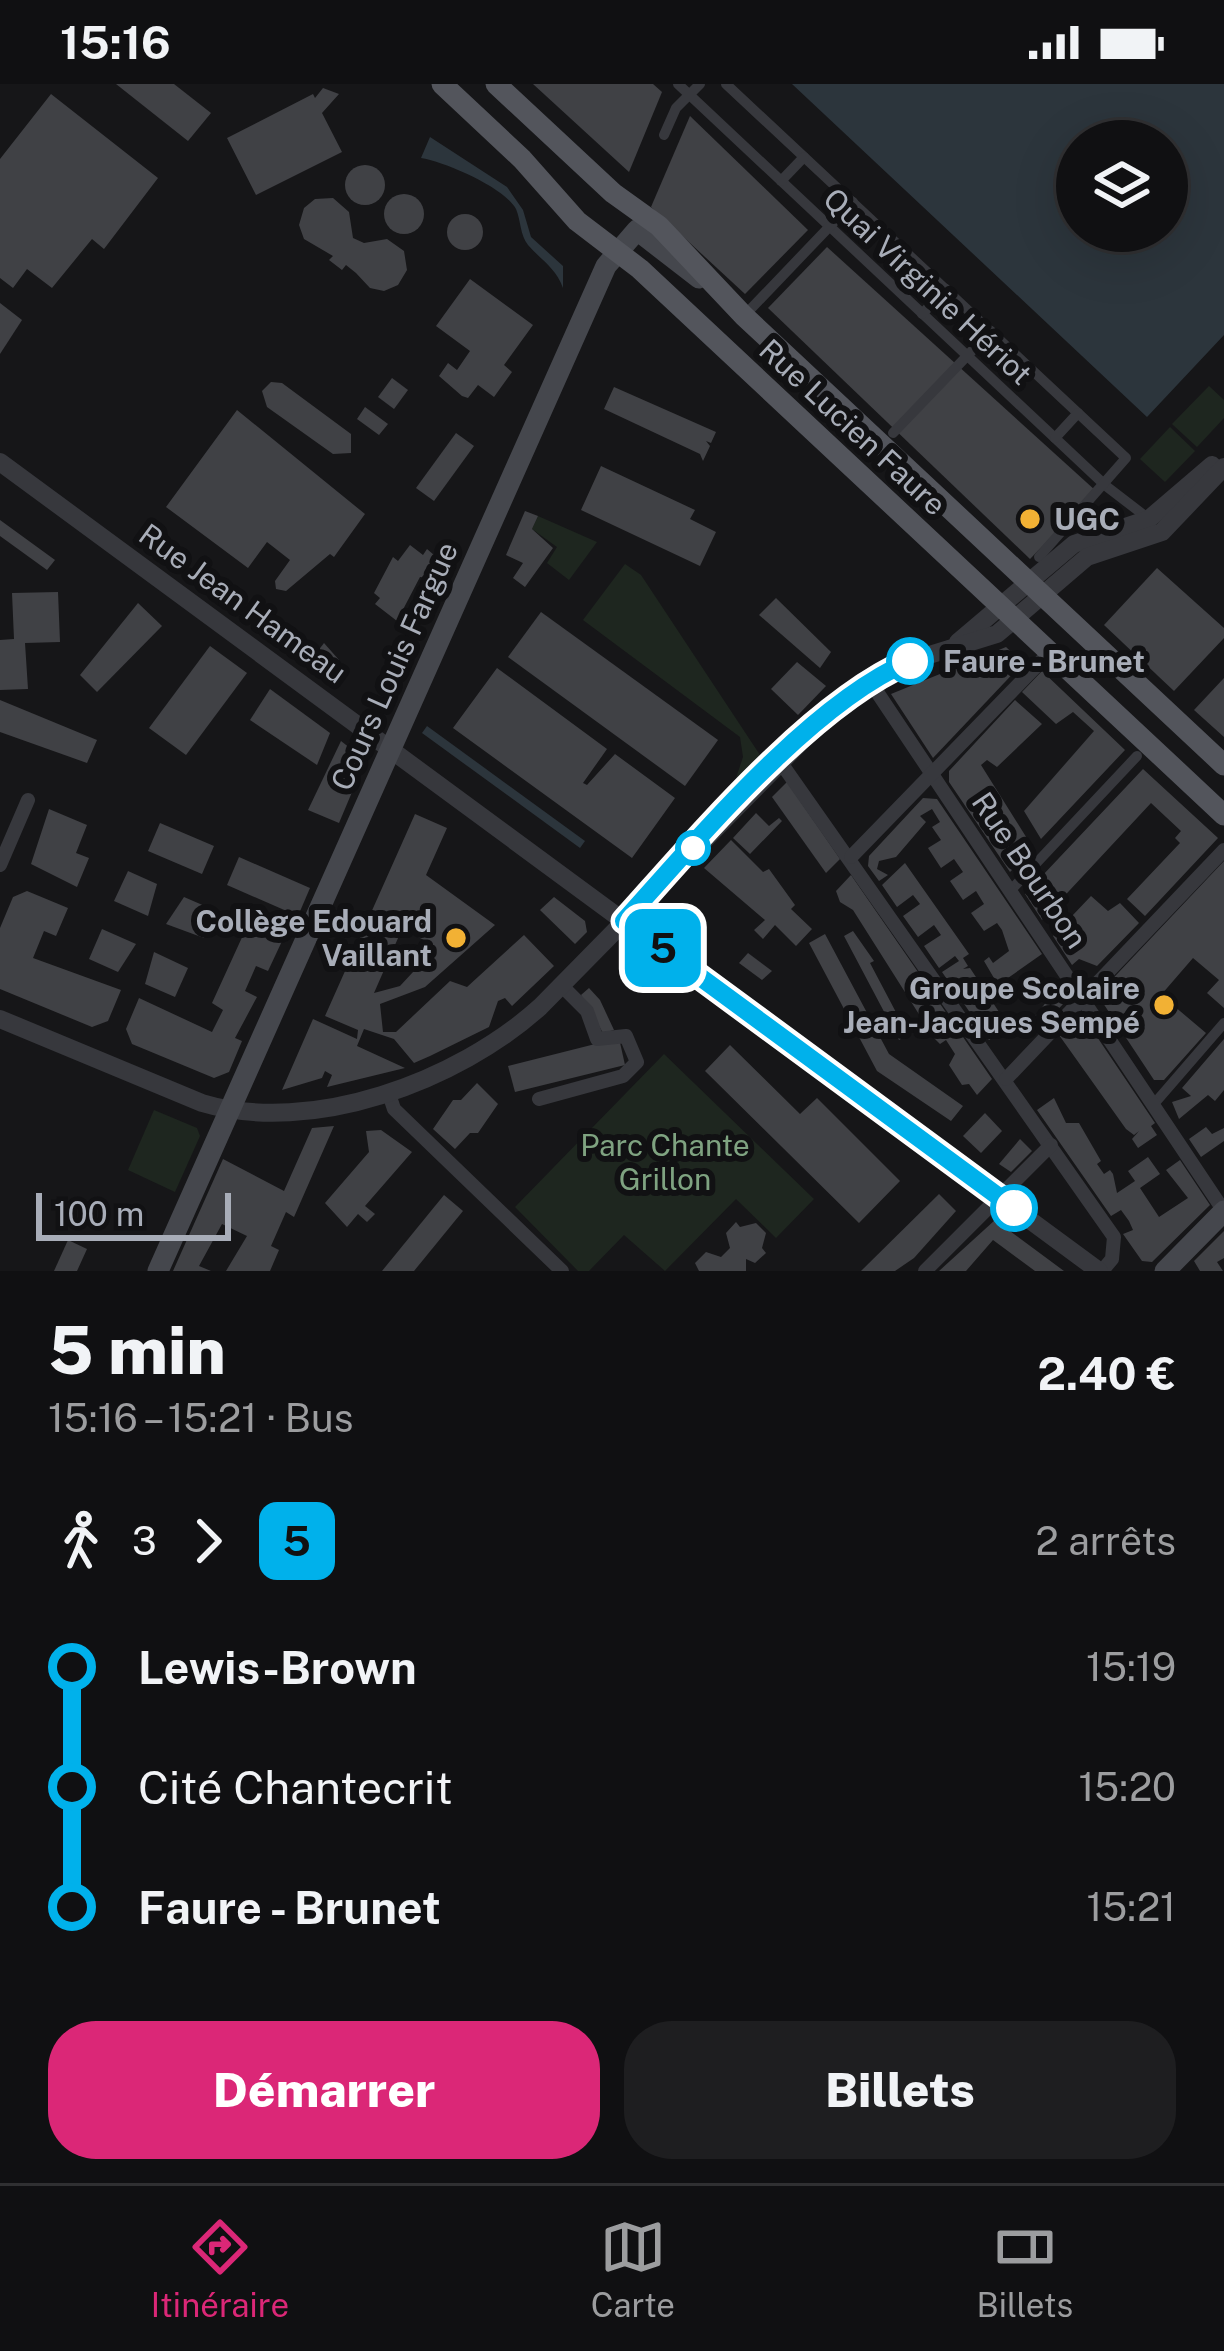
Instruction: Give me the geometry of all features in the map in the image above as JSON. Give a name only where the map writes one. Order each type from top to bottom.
[{"type":"main road","name":"Rue Lucien Faure","points":[[442,84],[522,159],[564,208],[616,250],[1224,814]]},
{"type":"main road","name":"Rue Lucien Faure","points":[[496,84],[613,193],[658,226],[744,316],[1224,765]]},
{"type":"main road","points":[[616,250],[633,231],[642,231],[714,286]]},
{"type":"main road","name":"Cours Louis Fargue","points":[[158,1271],[587,302],[616,250]]},
{"type":"main road","points":[[1165,1271],[1224,1211]]},
{"type":"street","name":"Quai Virginie Hériot","points":[[678,84],[1106,486],[1149,519]]},
{"type":"street","points":[[664,135],[700,84]]},
{"type":"street","name":"Quai Virginie Hériot","points":[[726,84],[1126,458],[1106,486]]},
{"type":"street","points":[[781,182],[804,157]]},
{"type":"street","points":[[744,316],[853,202]]},
{"type":"street","points":[[922,314],[946,289]]},
{"type":"street","points":[[892,434],[991,331]]},
{"type":"street","points":[[1055,438],[1078,413]]},
{"type":"street","points":[[1036,590],[1074,544],[1149,519],[1224,457]]},
{"type":"street","name":"Rue Jean Hameau","points":[[0,462],[1100,1271]]},
{"type":"street","points":[[0,1019],[202,1103],[228,1108],[325,1106],[389,1094],[475,1057],[562,986],[835,704],[869,680],[986,639],[1036,590],[1087,557],[1162,532],[1224,467]]},
{"type":"street","points":[[1039,557],[1106,486]]},
{"type":"street","points":[[851,857],[1050,652]]},
{"type":"street","name":"Rue Bourbon","points":[[869,680],[1224,1211]]},
{"type":"street","points":[[1011,890],[1137,756]]},
{"type":"street","points":[[778,760],[851,857],[1114,1238],[1112,1258],[1100,1271]]},
{"type":"street","points":[[0,865],[28,800]]},
{"type":"street","points":[[1006,1079],[1224,850]]},
{"type":"street","points":[[539,1099],[623,1076],[637,1062],[626,1036],[597,1039],[586,1011],[562,986]]},
{"type":"street","points":[[1154,1104],[1224,1023]]},
{"type":"street","points":[[389,1094],[394,1109],[562,1271]]},
{"type":"street","points":[[925,1271],[1052,1145]]},
{"type":"green space","points":[[1209,386],[1224,400],[1224,418],[1197,447],[1172,424]]},
{"type":"green space","points":[[1170,427],[1195,451],[1165,482],[1140,459]]},
{"type":"green space","points":[[538,516],[597,542],[569,580],[547,563],[557,547],[532,529]]},
{"type":"green space","points":[[625,564],[641,575],[760,755],[736,778],[743,757],[740,737],[583,620]]},
{"type":"green space","name":"Parc Chante Grillon","points":[[664,1054],[814,1199],[776,1238],[736,1199],[665,1271],[624,1235],[589,1271],[578,1271],[515,1207]]},
{"type":"green space","points":[[154,1110],[197,1128],[200,1136],[175,1192],[128,1170]]},
{"type":"shaded area","points":[[792,84],[1224,84],[1224,335],[1147,417]]},
{"type":"shaded area","points":[[430,137],[507,187],[523,210],[531,237],[563,266],[563,288],[525,241],[509,201],[473,177],[421,158]]},
{"type":"shaded area","points":[[427,726],[585,841],[580,848],[422,733]]},
{"type":"building","points":[[116,84],[174,84],[211,113],[188,141]]},
{"type":"building","points":[[533,84],[653,84],[662,92],[629,172]]},
{"type":"building","points":[[323,88],[339,94],[322,113],[342,152],[256,195],[227,138],[313,94],[315,98]]},
{"type":"building","points":[[51,94],[158,178],[104,249],[92,239],[52,288],[27,269],[13,288],[0,278],[0,159]]},
{"type":"building","points":[[690,116],[808,230],[745,294],[651,207]]},
{"type":"building","points":[[365,165],[379,171],[385,185],[379,199],[365,205],[351,199],[345,185],[351,171]]},
{"type":"building","points":[[404,194],[418,200],[424,214],[418,228],[404,234],[390,228],[384,214],[390,200]]},
{"type":"building","points":[[333,198],[349,212],[353,238],[364,243],[387,239],[404,251],[407,270],[398,285],[384,291],[370,288],[346,265],[342,270],[329,260],[333,256],[304,239],[299,225],[304,208],[315,199]]},
{"type":"building","points":[[465,214],[478,219],[483,232],[478,245],[465,250],[452,245],[447,232],[452,219]]},
{"type":"building","points":[[827,247],[1096,491],[1030,559],[768,308]]},
{"type":"building","points":[[470,279],[533,325],[504,365],[512,372],[494,397],[478,385],[468,398],[462,396],[439,376],[448,363],[457,370],[470,351],[436,326]]},
{"type":"building","points":[[0,303],[22,320],[0,354]]},
{"type":"building","points":[[392,378],[408,390],[394,409],[378,397]]},
{"type":"building","points":[[271,382],[282,383],[351,434],[351,453],[333,454],[267,407],[262,391]]},
{"type":"building","points":[[614,387],[716,432],[711,443],[706,441],[710,446],[703,461],[700,454],[604,409]]},
{"type":"building","points":[[365,407],[388,424],[379,435],[357,419]]},
{"type":"building","points":[[237,410],[365,514],[334,557],[330,554],[286,591],[276,589],[275,581],[290,560],[267,542],[248,568],[166,507]]},
{"type":"building","points":[[456,433],[474,446],[434,501],[416,488]]},
{"type":"building","points":[[601,466],[695,510],[690,519],[716,532],[700,566],[581,510]]},
{"type":"building","points":[[525,511],[538,516],[532,529],[553,548],[525,587],[513,578],[523,563],[506,555]]},
{"type":"building","points":[[0,520],[55,560],[47,570],[0,536]]},
{"type":"building","points":[[410,545],[423,555],[427,549],[441,561],[428,578],[420,577],[397,621],[375,604],[380,598],[374,593],[393,557],[398,561]]},
{"type":"building","points":[[1157,568],[1224,628],[1224,638],[1174,691],[1104,625]]},
{"type":"building","points":[[58,592],[60,642],[25,643],[28,689],[0,690],[0,640],[14,639],[12,593]]},
{"type":"building","points":[[776,598],[831,652],[820,668],[759,615]]},
{"type":"building","points":[[138,603],[162,626],[97,692],[80,675]]},
{"type":"building","points":[[541,612],[718,740],[685,786],[508,657]]},
{"type":"building","points":[[324,643],[339,660],[333,676],[311,660]]},
{"type":"building","points":[[210,646],[247,673],[186,755],[149,728]]},
{"type":"building","points":[[1006,647],[1023,663],[933,758],[891,694]]},
{"type":"building","points":[[797,662],[826,686],[798,715],[771,689]]},
{"type":"building","points":[[497,668],[607,749],[583,783],[587,785],[615,754],[675,798],[632,858],[453,728]]},
{"type":"building","points":[[1042,671],[1125,750],[1041,839],[1024,811],[1094,731],[1073,712],[1056,724],[1022,692]]},
{"type":"building","points":[[1224,678],[1224,737],[1194,710]]},
{"type":"building","points":[[270,689],[330,733],[317,765],[250,720]]},
{"type":"building","points":[[0,700],[97,740],[87,763],[0,732]]},
{"type":"building","points":[[1015,700],[1042,724],[997,767],[987,760],[981,765],[1033,848],[1010,872],[949,782],[949,771]]},
{"type":"building","points":[[341,741],[360,756],[363,766],[339,823],[308,810]]},
{"type":"building","points":[[1143,769],[1218,838],[1145,916],[1127,899],[1180,843],[1175,838],[1181,831],[1151,803],[1042,920],[1025,894]]},
{"type":"building","points":[[787,782],[840,859],[826,873],[772,797]]},
{"type":"building","points":[[923,798],[937,799],[1042,954],[998,985],[984,961],[989,957],[993,963],[1009,951],[1002,930],[997,923],[984,931],[971,913],[984,904],[976,891],[963,900],[950,881],[963,872],[954,859],[941,868],[928,848],[941,840],[932,827],[940,822],[932,809],[920,816],[926,822],[896,857],[879,861],[877,869],[888,875],[879,881],[868,866],[869,856]]},
{"type":"building","points":[[49,809],[87,825],[76,853],[89,858],[77,887],[31,864]]},
{"type":"building","points":[[756,813],[769,826],[779,818],[782,821],[750,854],[733,838]]},
{"type":"building","points":[[415,814],[447,828],[426,875],[495,925],[425,987],[380,1004],[383,1032],[396,1032],[450,981],[467,987],[524,935],[554,966],[512,1006],[505,998],[498,1001],[489,1027],[414,1063],[394,1039],[364,1029],[357,1046],[405,1068],[327,1087],[332,1075],[325,1071],[322,1078],[282,1090],[313,1019],[357,1039],[358,1030],[325,1016]],"holes":[[[402,929],[426,941],[426,958],[400,986],[374,993]]]},
{"type":"building","points":[[160,823],[214,846],[202,874],[148,851]]},
{"type":"building","points":[[731,840],[763,872],[769,869],[795,905],[791,909],[812,929],[796,946],[775,925],[763,939],[754,930],[765,920],[704,868]]},
{"type":"building","points":[[239,857],[310,888],[298,916],[227,885]]},
{"type":"building","name":"Groupe Scolaire Jean-Jacques Sempé","points":[[1224,861],[1224,1008],[1207,993],[1219,980],[1193,958],[1161,995],[1206,1033],[1164,1080],[1154,1080],[1101,1000],[1102,990]]},
{"type":"building","points":[[905,863],[969,954],[963,958],[968,966],[963,969],[970,968],[1003,1018],[1006,1028],[989,1040],[942,972],[959,961],[955,956],[939,968],[924,946],[941,935],[934,925],[918,937],[903,916],[920,904],[913,895],[897,907],[882,885]]},
{"type":"building","points":[[128,871],[157,884],[148,916],[114,901]]},
{"type":"building","points":[[851,875],[992,1079],[977,1095],[969,1084],[962,1085],[949,1065],[955,1054],[946,1040],[940,1044],[934,1038],[853,910],[840,902],[836,891]]},
{"type":"building","points":[[27,891],[68,908],[56,936],[44,931],[33,958],[121,990],[108,1021],[92,1027],[0,989],[0,928],[13,897]]},
{"type":"building","points":[[1091,896],[1108,911],[1120,903],[1139,923],[1097,966],[1079,959],[1072,965],[1053,936]]},
{"type":"building","points":[[184,897],[214,910],[204,938],[166,924]]},
{"type":"building","points":[[554,897],[585,921],[587,932],[575,944],[540,910]]},
{"type":"building","points":[[262,916],[285,927],[283,939],[268,971],[256,966],[245,991],[257,997],[235,1038],[242,1041],[229,1072],[214,1078],[132,1044],[126,1029],[139,998],[212,1032],[223,1010],[212,1003],[244,933],[256,937]]},
{"type":"building","points":[[102,929],[136,944],[118,972],[89,959]]},
{"type":"building","points":[[853,931],[874,961],[870,963],[908,1035],[899,1040],[844,936]]},
{"type":"building","points":[[825,934],[889,1054],[963,1106],[951,1121],[877,1071],[809,943]]},
{"type":"building","points":[[154,952],[188,968],[175,997],[145,984]]},
{"type":"building","points":[[748,953],[772,971],[762,980],[739,963]]},
{"type":"building","points":[[1061,983],[1068,999],[1033,1035],[1023,1021],[1033,1019]]},
{"type":"building","points":[[589,988],[614,1030],[603,1033],[581,995]]},
{"type":"building","points":[[1076,1018],[1087,1022],[1155,1123],[1151,1126],[1157,1135],[1138,1148],[1132,1139],[1139,1131],[1134,1135],[1126,1129],[1059,1035]]},
{"type":"building","points":[[619,1038],[625,1065],[515,1092],[508,1066]]},
{"type":"building","points":[[1224,1039],[1224,1090],[1215,1101],[1208,1095],[1179,1119],[1172,1102],[1191,1096],[1182,1088]]},
{"type":"building","points":[[730,1045],[800,1114],[817,1098],[900,1181],[859,1223],[705,1071]]},
{"type":"building","points":[[477,1083],[498,1104],[478,1133],[470,1133],[455,1149],[433,1129],[453,1100],[461,1100]]},
{"type":"building","points":[[1054,1098],[1066,1123],[1079,1123],[1104,1174],[1110,1170],[1113,1174],[1117,1193],[1135,1181],[1128,1171],[1148,1157],[1160,1174],[1140,1188],[1159,1217],[1188,1198],[1166,1170],[1180,1160],[1210,1205],[1152,1262],[1142,1261],[1123,1234],[1133,1230],[1129,1221],[1121,1210],[1111,1216],[1037,1110]]},
{"type":"building","points":[[985,1113],[1002,1131],[981,1153],[963,1136]]},
{"type":"building","points":[[334,1126],[294,1217],[286,1212],[271,1246],[279,1250],[270,1271],[226,1271],[247,1236],[222,1224],[199,1266],[211,1271],[173,1271],[223,1159],[284,1191],[312,1128]]},
{"type":"building","points":[[1206,1127],[1212,1134],[1224,1128],[1224,1141],[1201,1157],[1189,1139]]},
{"type":"building","points":[[381,1130],[412,1152],[365,1206],[375,1214],[367,1222],[358,1214],[347,1227],[325,1203],[369,1152],[366,1131]]},
{"type":"building","points":[[1020,1139],[1032,1151],[1011,1172],[999,1164]]},
{"type":"building","points":[[939,1194],[956,1211],[914,1258],[895,1271],[861,1271]]},
{"type":"building","points":[[444,1195],[463,1211],[414,1271],[382,1271]]},
{"type":"building","points":[[995,1220],[1064,1271],[1035,1271],[993,1240],[966,1271],[939,1271]]},
{"type":"building","points":[[736,1222],[740,1227],[756,1223],[766,1233],[762,1248],[766,1253],[755,1263],[746,1259],[746,1271],[699,1271],[695,1263],[706,1252],[721,1257],[730,1248],[726,1233]]},
{"type":"building","points":[[1224,1231],[1224,1258],[1217,1262],[1223,1271],[1200,1271],[1194,1261]]},
{"type":"building","points":[[68,1240],[87,1249],[77,1271],[54,1271]]},
{"type":"bus line","name":"5","points":[[910,661],[869,680],[824,713],[624,921],[1014,1208]]},
{"type":"place","name":"UGC","points":[[1030,519]]},
{"type":"place","name":"Faure - Brunet","points":[[910,661]]},
{"type":"place","name":"Collège Edouard Vaillant","points":[[456,938]]},
{"type":"place","name":"Groupe Scolaire Jean-Jacques Sempé","points":[[1164,1005]]}]
